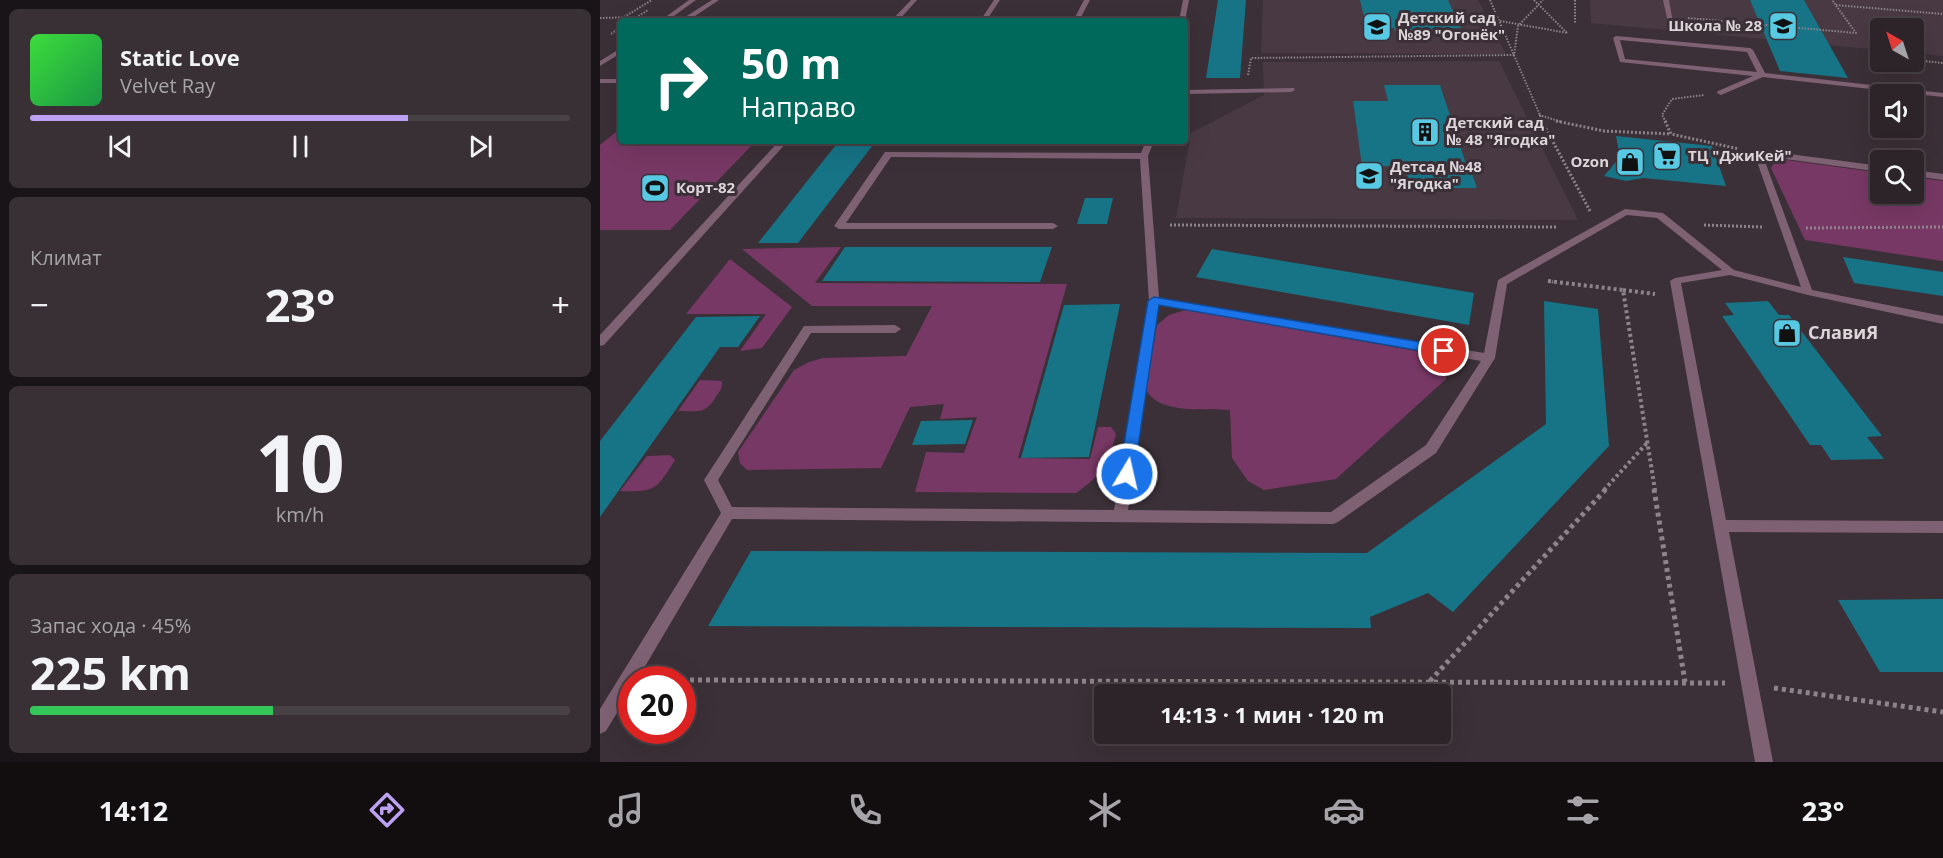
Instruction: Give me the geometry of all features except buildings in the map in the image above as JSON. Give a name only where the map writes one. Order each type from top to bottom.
[{"type":"street","points":[[667,18],[693,0]]},
{"type":"street","points":[[689,18],[716,0]]},
{"type":"street","points":[[897,18],[914,0]]},
{"type":"street","points":[[985,18],[997,0]]},
{"type":"street","points":[[1078,18],[1087,0]]},
{"type":"street","points":[[1183,18],[1186,0]]},
{"type":"street","points":[[1666,0],[1672,27]]},
{"type":"street","points":[[1761,75],[1750,50],[1616,38],[1622,61],[1943,95]]},
{"type":"street","points":[[600,64],[618,52]]},
{"type":"street","points":[[1721,93],[1761,75]]},
{"type":"street","points":[[600,81],[618,81]]},
{"type":"street","points":[[1188,92],[1291,90]]},
{"type":"street","points":[[602,338],[781,144]]},
{"type":"street","points":[[1120,517],[1154,301],[1144,156],[1149,144]]},
{"type":"street","points":[[1808,292],[1758,153],[1870,168]]},
{"type":"street","points":[[1053,226],[839,226],[888,154],[1144,156]]},
{"type":"street","points":[[1924,174],[1943,177]]},
{"type":"street","points":[[728,513],[1333,518],[1431,448],[1489,358],[1502,282],[1625,212],[1660,215],[1730,272]]},
{"type":"street","points":[[1764,762],[1675,281],[1730,272],[1808,292],[1943,320]]},
{"type":"street","points":[[1154,301],[1489,358]]},
{"type":"street","points":[[728,513],[711,480],[808,329],[895,329]]},
{"type":"street","points":[[600,726],[728,513]]},
{"type":"street","points":[[1721,526],[1943,527]]},
{"type":"path","points":[[623,17],[652,0]]},
{"type":"path","points":[[1149,225],[1599,227],[1539,115],[1490,0]]},
{"type":"path","points":[[1499,21],[1568,33],[1534,0]]},
{"type":"path","points":[[1514,55],[1518,26],[1543,0]]},
{"type":"path","points":[[1575,0],[1575,23]]},
{"type":"path","points":[[1670,16],[1856,33],[1832,0]]},
{"type":"path","points":[[1836,5],[1943,14]]},
{"type":"path","points":[[600,18],[637,17]]},
{"type":"path","points":[[1244,91],[1251,58],[1514,55]]},
{"type":"path","points":[[1924,61],[1943,63]]},
{"type":"path","points":[[1671,134],[1662,115],[1672,99],[1721,93]]},
{"type":"path","points":[[1539,115],[1563,124],[1610,133],[1671,134],[1758,153]]},
{"type":"path","points":[[1515,276],[1678,297]]},
{"type":"path","points":[[1623,290],[1685,682]]},
{"type":"path","points":[[1430,682],[1648,443]]},
{"type":"path","points":[[696,680],[1685,682],[1750,685],[1943,712]]},
{"type":"shaded area","name":"Детский сад №89 \"Огонёк\"","points":[[1263,0],[1478,0],[1506,54],[1261,53]]},
{"type":"shaded area","name":"Школа № 28","points":[[1590,0],[1943,0],[1943,56],[1924,54],[1924,18],[1870,18],[1870,49],[1591,23]]},
{"type":"shaded area","name":"Детсад №48 \"Ягодка\"","points":[[1499,61],[1578,220],[1176,218],[1191,133],[1264,95],[1263,62]]},
{"type":"shaded area","name":"Корт-82","points":[[618,130],[618,144],[753,144],[670,230],[600,230],[600,145]]},
{"type":"shaded area","points":[[1786,160],[1870,171],[1870,204],[1924,204],[1924,178],[1943,181],[1943,261],[1805,240],[1771,168],[1775,162]]},
{"type":"shaded area","points":[[841,247],[815,283],[1067,284],[1018,458],[1090,459],[1098,427],[1111,427],[1116,434],[1107,461],[1098,474],[1076,493],[915,492],[926,452],[964,453],[977,417],[940,419],[944,404],[910,407],[881,468],[747,470],[740,463],[738,452],[794,370],[823,358],[906,356],[932,306],[812,306],[742,249]]},
{"type":"shaded area","points":[[730,259],[792,307],[762,348],[740,351],[766,314],[686,314]]},
{"type":"shaded area","points":[[1186,310],[1444,356],[1448,361],[1446,379],[1336,479],[1264,490],[1248,481],[1232,458],[1230,410],[1172,407],[1153,398],[1146,390],[1157,325],[1169,315]]},
{"type":"shaded area","points":[[700,380],[722,381],[721,389],[705,409],[678,411]]},
{"type":"shaded area","points":[[670,455],[675,460],[654,487],[641,491],[620,491],[647,456]]},
{"type":"place","name":"Школа № 28","points":[[1783,26]]},
{"type":"place","name":"Детский сад №89 \"Огонёк\"","points":[[1377,27]]},
{"type":"place","name":"Детский сад № 48 \"Ягодка\"","points":[[1425,132]]},
{"type":"place","name":"ТЦ \"ДжиКей\"","points":[[1667,156]]},
{"type":"place","name":"Ozon","points":[[1630,162]]},
{"type":"place","name":"Детсад №48 \"Ягодка\"","points":[[1369,176]]},
{"type":"place","name":"Корт-82","points":[[655,188]]},
{"type":"place","name":"СлавиЯ","points":[[1787,333]]},
{"type":"route","points":[[1127,474],[1154,301],[1444,351]]}]
